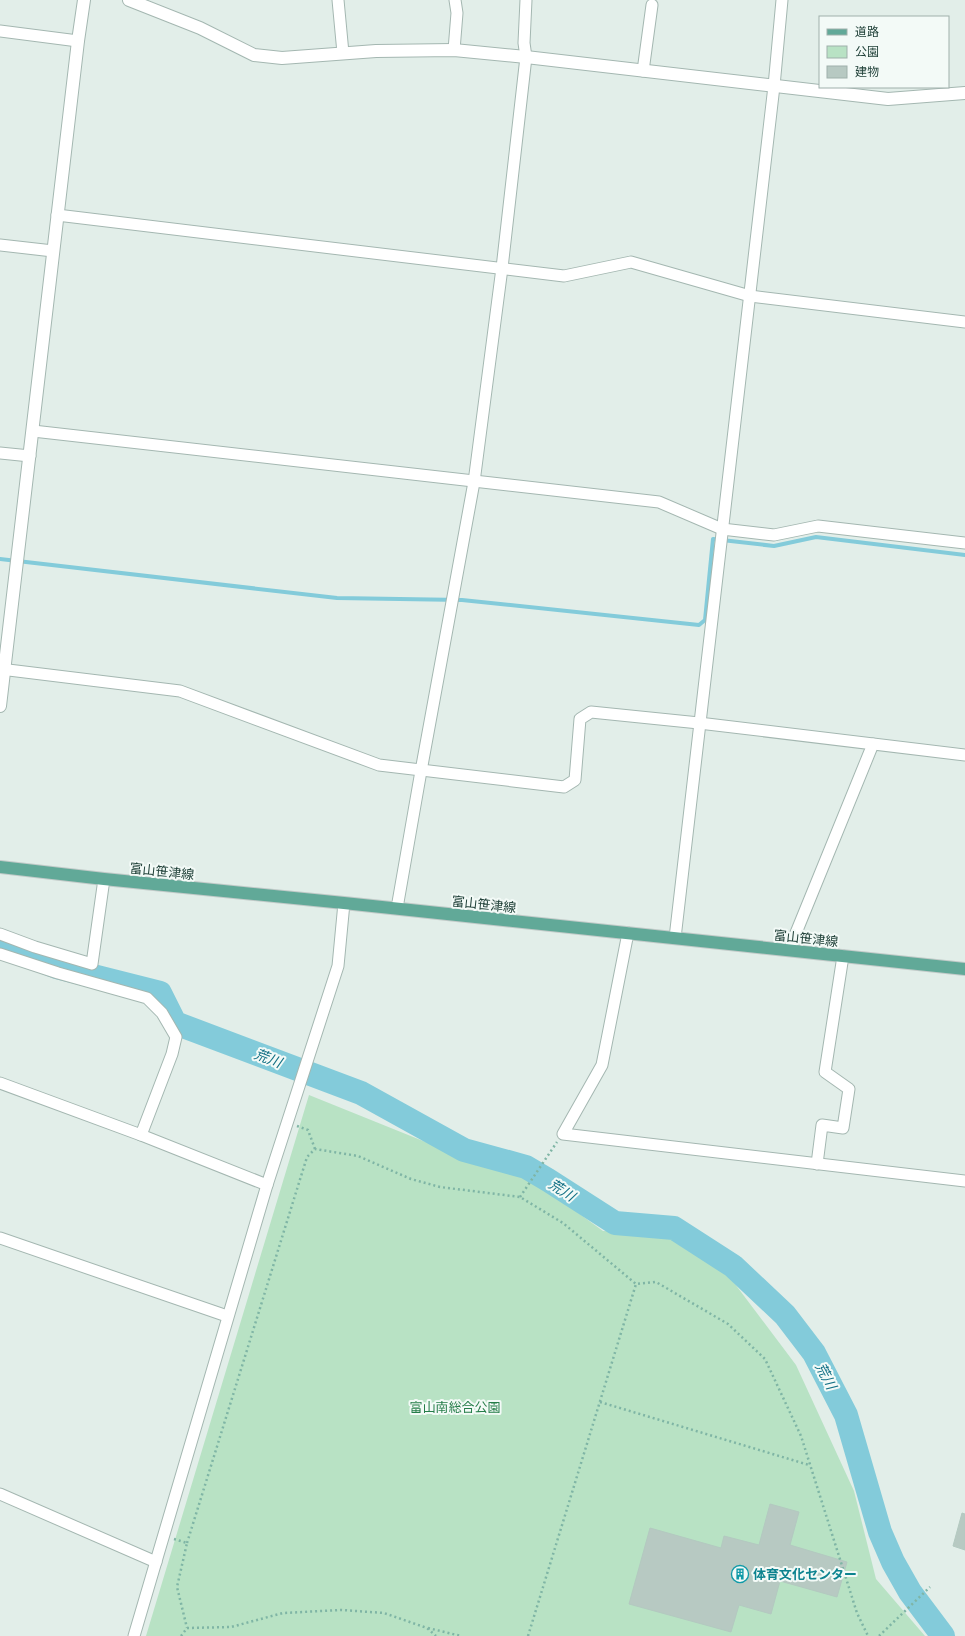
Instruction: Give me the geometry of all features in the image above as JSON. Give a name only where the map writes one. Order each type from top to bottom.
[{"type":"main road","name":"富山笹津線","points":[[0,867],[965,969]]},
{"type":"street","points":[[0,706],[2,670],[30,456],[57,215],[84,0]]},
{"type":"street","points":[[129,0],[200,28],[254,56],[282,58],[376,50],[454,50],[888,99],[965,93]]},
{"type":"street","points":[[338,0],[344,53]]},
{"type":"street","points":[[454,50],[457,13],[455,0]]},
{"type":"street","points":[[397,908],[420,771],[474,482],[502,268],[526,57],[524,43],[526,0]]},
{"type":"street","points":[[674,938],[750,296],[774,86],[782,0]]},
{"type":"street","points":[[643,71],[652,5]]},
{"type":"street","points":[[0,31],[78,41]]},
{"type":"street","points":[[57,215],[564,276],[631,262],[750,296],[965,322]]},
{"type":"street","points":[[0,245],[53,251]]},
{"type":"street","points":[[33,431],[659,502],[721,536],[774,535],[818,526],[965,543]]},
{"type":"street","points":[[0,453],[30,456]]},
{"type":"street","points":[[2,670],[180,691],[379,765],[564,787],[575,780],[580,719],[591,712],[699,723],[965,755]]},
{"type":"street","points":[[789,950],[873,744]]},
{"type":"street","points":[[0,934],[35,947],[92,964],[104,879]]},
{"type":"street","points":[[134,1636],[267,1184],[338,966],[344,903]]},
{"type":"street","points":[[628,933],[602,1065],[563,1134],[965,1181]]},
{"type":"street","points":[[0,954],[58,973],[147,998],[162,1013],[176,1037],[172,1054],[141,1135]]},
{"type":"street","points":[[817,1164],[822,1125],[843,1128],[849,1089],[825,1072],[843,956]]},
{"type":"street","points":[[0,1083],[141,1135],[267,1184]]},
{"type":"street","points":[[0,1238],[227,1316]]},
{"type":"street","points":[[0,1494],[156,1562]]},
{"type":"path","points":[[287,1123],[308,1130],[315,1149]]},
{"type":"path","points":[[520,1197],[563,1134]]},
{"type":"path","points":[[315,1149],[358,1156],[411,1179],[440,1187],[520,1197],[563,1223],[636,1284],[656,1282],[728,1324],[765,1359],[801,1436],[856,1613],[868,1636]]},
{"type":"path","points":[[187,1628],[177,1587],[187,1543],[308,1157],[315,1149]]},
{"type":"path","points":[[528,1636],[636,1284]]},
{"type":"path","points":[[600,1402],[810,1465]]},
{"type":"path","points":[[164,1536],[187,1543]]},
{"type":"path","points":[[879,1636],[930,1587]]},
{"type":"path","points":[[187,1628],[231,1627],[283,1613],[342,1610],[384,1613],[427,1628],[461,1636]]},
{"type":"path","points":[[181,1636],[187,1628]]},
{"type":"path","points":[[427,1628],[436,1636]]},
{"type":"green space","name":"富山南総合公園","points":[[309,1095],[438,1147],[522,1172],[603,1231],[665,1232],[729,1276],[796,1365],[854,1491],[876,1579],[925,1636],[146,1636]]},
{"type":"building","name":"体育文化センター","points":[[770,1504],[799,1512],[790,1545],[847,1562],[837,1597],[780,1581],[771,1614],[739,1605],[731,1632],[629,1604],[650,1528],[721,1548],[724,1536],[759,1545]]},
{"type":"building","points":[[962,1513],[965,1514],[965,1550],[953,1546]]},
{"type":"waterway","points":[[0,559],[337,598],[462,600],[699,625],[705,620],[713,539],[774,546],[816,537],[965,555]]},
{"type":"waterway","name":"荒川","points":[[0,944],[57,967],[160,993],[175,1023],[361,1093],[464,1150],[526,1167],[615,1223],[674,1228],[733,1266],[785,1315],[814,1353],[846,1415],[880,1532],[893,1562],[910,1592],[943,1636]]},
{"type":"place","name":"体育文化センター","points":[[740,1574]]}]
